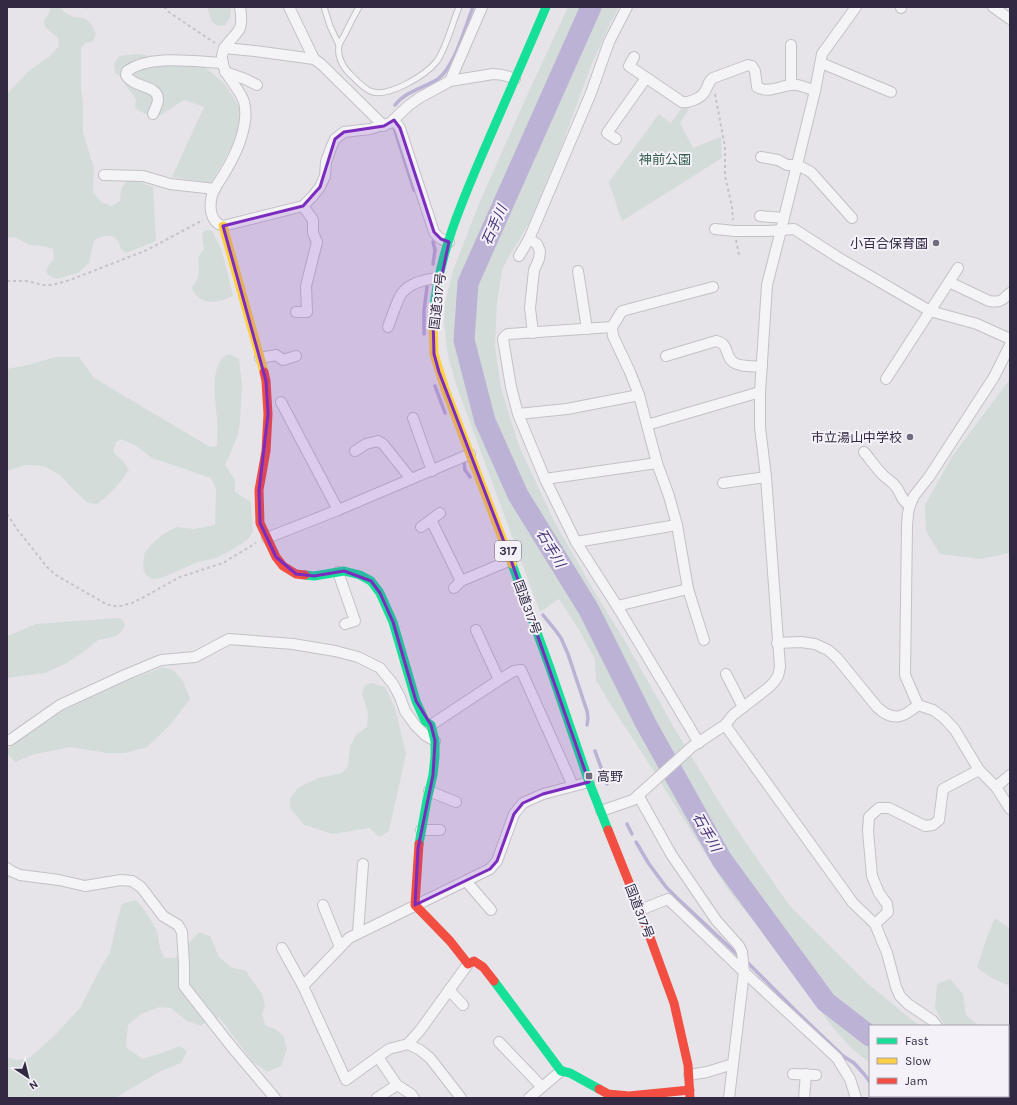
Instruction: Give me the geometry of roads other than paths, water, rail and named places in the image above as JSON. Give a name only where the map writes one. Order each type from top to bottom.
[{"type":"main road","name":"国道317号","points":[[543,8],[515,80],[463,199],[449,242],[435,294],[433,317],[434,354],[444,389],[512,560],[589,782],[640,910],[674,1003],[688,1065],[690,1094]]},
{"type":"main road","points":[[223,226],[266,381],[268,414],[266,451],[259,490],[260,523],[276,557],[283,566],[296,574],[314,576],[344,571],[360,575],[371,580],[380,593],[393,622],[416,701],[425,721],[431,725],[435,741],[435,757],[433,775],[418,848],[415,906],[450,940],[468,964],[474,961],[483,967],[561,1071],[570,1073],[608,1094],[629,1096],[654,1092],[690,1094]]},
{"type":"street","points":[[240,7],[241,27],[224,48],[222,55],[224,67],[244,102],[246,120],[241,138],[212,195],[212,216],[218,225],[223,226],[303,206],[320,187],[325,176],[326,162],[335,139],[344,132],[384,126],[394,120],[408,106],[419,98],[450,81],[493,74],[508,76],[515,80]]},
{"type":"street","points":[[289,7],[314,59]]},
{"type":"street","points":[[450,81],[482,7]]},
{"type":"street","points":[[519,256],[529,239],[585,106],[609,42],[627,7]]},
{"type":"street","points":[[601,811],[633,800],[696,745],[725,725],[733,714],[768,688],[778,676],[780,667],[777,643],[766,477],[760,427],[760,392],[767,285],[816,91],[822,54],[856,7]]},
{"type":"street","points":[[993,7],[1010,19]]},
{"type":"street","points":[[791,45],[791,85]]},
{"type":"street","points":[[224,48],[314,59],[321,64],[384,126]]},
{"type":"street","points":[[634,57],[629,66],[682,102],[686,102],[704,94],[709,80],[748,65],[752,66],[756,71],[758,86],[762,89],[767,90],[788,85],[797,85],[816,91]]},
{"type":"street","points":[[154,114],[158,96],[152,89],[131,82],[126,75],[127,71],[136,66],[156,61],[170,60],[224,67],[257,85]]},
{"type":"street","points":[[820,63],[891,92]]},
{"type":"street","points":[[616,139],[607,133],[646,78]]},
{"type":"street","points":[[394,120],[400,128],[434,232],[441,239],[449,242]]},
{"type":"street","points":[[761,157],[778,160],[787,165],[797,165],[811,172],[852,218]]},
{"type":"street","points":[[104,175],[143,176],[170,184],[215,189]]},
{"type":"street","points":[[296,312],[308,312],[306,286],[317,242],[313,233],[313,220],[303,206]]},
{"type":"street","points":[[760,216],[784,218]]},
{"type":"street","points":[[715,229],[735,231],[794,229],[839,258],[930,311],[977,324],[1010,340]]},
{"type":"street","points":[[529,239],[537,244],[540,251],[539,259],[534,270],[530,308],[533,333]]},
{"type":"street","points":[[886,379],[958,268]]},
{"type":"street","points":[[578,271],[586,329]]},
{"type":"street","points":[[388,327],[402,293],[410,286],[425,279],[439,278]]},
{"type":"street","points":[[949,282],[989,301],[996,302],[1002,300],[1010,293]]},
{"type":"street","points":[[704,640],[688,589],[677,525],[669,496],[657,463],[639,395],[613,336],[612,327],[622,312],[713,287]]},
{"type":"street","points":[[612,327],[508,334],[503,339],[511,387],[518,414],[545,479],[576,542],[617,606],[696,745]]},
{"type":"street","points":[[666,356],[716,341],[721,342],[725,346],[734,364],[762,367]]},
{"type":"street","points":[[918,706],[905,675],[907,526],[910,505],[914,496],[930,477],[994,377],[1010,345]]},
{"type":"street","points":[[260,358],[276,356],[283,360],[296,356]]},
{"type":"street","points":[[647,425],[760,392]]},
{"type":"street","points":[[518,414],[567,409],[639,395]]},
{"type":"street","points":[[281,402],[338,510]]},
{"type":"street","points":[[412,418],[432,471]]},
{"type":"street","points":[[355,451],[366,444],[378,441],[383,444],[412,479]]},
{"type":"street","points":[[864,452],[883,475],[893,482],[906,504],[910,505]]},
{"type":"street","points":[[267,538],[338,510],[470,454]]},
{"type":"street","points":[[545,479],[657,463]]},
{"type":"street","points":[[723,483],[766,477]]},
{"type":"street","points":[[421,527],[440,513]]},
{"type":"street","points":[[431,520],[457,585],[512,560]]},
{"type":"street","points":[[576,542],[677,525]]},
{"type":"street","points":[[338,572],[355,621],[345,624]]},
{"type":"street","points":[[617,606],[688,589]]},
{"type":"street","points":[[476,630],[499,680]]},
{"type":"street","points":[[7,740],[10,740],[60,705],[125,675],[161,660],[195,657],[229,639],[293,644],[335,651],[358,657],[380,668],[393,684],[405,711],[415,725],[425,735],[435,741]]},
{"type":"street","points":[[777,643],[801,642],[815,644],[828,650],[837,658],[884,714],[903,716],[910,713],[918,706]]},
{"type":"street","points":[[431,725],[499,680],[514,671],[521,670],[573,786]]},
{"type":"street","points":[[726,674],[743,707]]},
{"type":"street","points":[[918,706],[933,710],[944,718],[955,730],[979,770],[996,787],[1010,809]]},
{"type":"street","points":[[725,725],[853,903],[875,924],[887,953],[896,987],[900,996],[908,1004],[933,1021],[936,1025]]},
{"type":"street","points":[[875,924],[888,912],[886,904],[879,893],[872,876],[868,831],[869,817],[879,808],[889,808],[925,826],[933,825],[939,820],[943,789],[979,770]]},
{"type":"street","points":[[996,787],[1010,775]]},
{"type":"street","points":[[303,986],[349,938],[490,869],[497,861],[514,814],[523,803],[543,794],[589,782]]},
{"type":"street","points":[[429,792],[456,802]]},
{"type":"street","points":[[638,795],[671,854],[716,920],[739,946],[742,952],[744,972],[729,1098]]},
{"type":"street","points":[[421,830],[440,830]]},
{"type":"street","points":[[358,933],[363,864]]},
{"type":"street","points":[[7,868],[20,875],[59,880],[85,886],[121,880],[132,881],[141,888],[163,916],[178,925],[182,932],[184,986],[231,1046],[275,1098]]},
{"type":"street","points":[[466,881],[492,910]]},
{"type":"street","points":[[640,910],[668,899],[837,1058],[850,1079],[856,1098]]},
{"type":"street","points":[[323,905],[340,947]]},
{"type":"street","points":[[282,948],[303,986],[346,1080],[389,1049],[408,1044],[421,1029],[468,964]]},
{"type":"street","points":[[449,990],[463,1005]]},
{"type":"street","points":[[499,1042],[542,1087]]},
{"type":"street","points":[[408,1044],[420,1050],[430,1058],[461,1098]]},
{"type":"street","points":[[378,1057],[397,1085],[412,1094],[414,1098]]},
{"type":"street","points":[[689,1075],[707,1072],[733,1064]]},
{"type":"street","points":[[529,1098],[561,1071]]},
{"type":"street","points":[[793,1074],[811,1075],[804,1098]]},
{"type":"street","points":[[377,1098],[397,1085]]},
{"type":"lane","points":[[324,7],[330,26],[339,45],[339,57],[346,69],[356,80],[370,91],[381,93],[395,89],[430,69],[443,49],[459,7]]},
{"type":"lane","points":[[339,45],[359,7]]},
{"type":"waterway","points":[[395,105],[404,96],[433,82],[444,73],[454,56],[473,7]]},
{"type":"waterway","name":"石手川","points":[[591,7],[468,283],[464,340],[485,421],[518,495],[589,610],[646,724],[722,860],[826,1002],[869,1035]]},
{"type":"waterway","points":[[394,127],[414,190]]},
{"type":"waterway","points":[[433,242],[435,250],[433,264]]},
{"type":"waterway","points":[[424,334],[424,311],[427,287]]},
{"type":"waterway","points":[[435,386],[445,413]]},
{"type":"waterway","points":[[464,462],[465,470],[470,477]]},
{"type":"waterway","points":[[543,615],[561,638],[568,654],[587,711],[587,725]]},
{"type":"waterway","points":[[595,751],[607,784]]},
{"type":"waterway","points":[[627,824],[632,834]]},
{"type":"waterway","points":[[636,842],[649,864],[666,887],[738,955]]},
{"type":"waterway","points":[[748,963],[843,1056],[854,1063],[869,1081]]},
{"type":"place","name":"小百合保育園","points":[[936,243]]},
{"type":"place","name":"市立湯山中学校","points":[[910,437]]},
{"type":"place","name":"高野","points":[[589,776]]},
{"type":"park label","name":"神前公園","points":[[665,159]]}]
